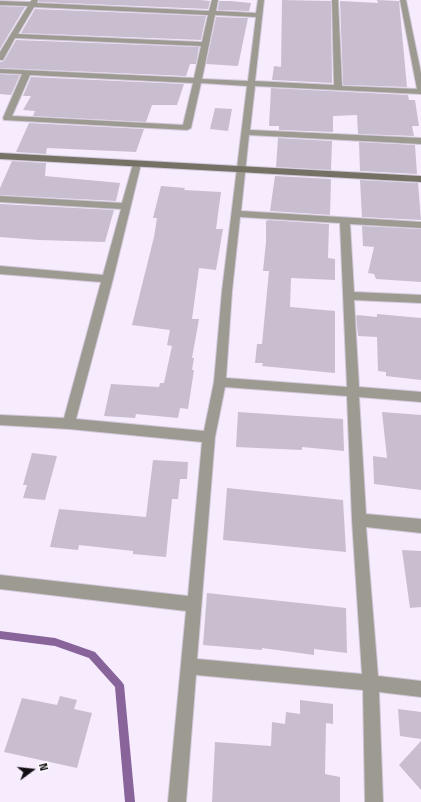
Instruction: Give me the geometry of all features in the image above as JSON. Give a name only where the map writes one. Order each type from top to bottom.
[{"type":"street","points":[[27,72],[7,118],[187,128],[215,0]]},
{"type":"street","points":[[177,802],[209,437],[220,382],[227,291],[247,132],[261,0]]},
{"type":"street","points":[[335,0],[338,89]]},
{"type":"street","points":[[0,71],[421,92],[403,0]]},
{"type":"street","points":[[0,2],[33,2],[260,15]]},
{"type":"street","points":[[0,58],[33,2]]},
{"type":"street","points":[[13,36],[205,44]]},
{"type":"street","points":[[247,132],[421,141]]},
{"type":"street","points":[[0,156],[421,179]]},
{"type":"street","points":[[69,424],[137,164]]},
{"type":"street","points":[[0,199],[126,206]]},
{"type":"street","points":[[237,214],[421,225]]},
{"type":"street","points":[[345,221],[359,520],[371,683],[374,802]]},
{"type":"street","points":[[0,270],[108,279]]},
{"type":"street","points":[[348,296],[421,299]]},
{"type":"street","points":[[220,382],[421,397]]},
{"type":"street","points":[[0,420],[69,424],[209,437]]},
{"type":"street","points":[[359,520],[421,526]]},
{"type":"street","points":[[0,582],[194,604]]},
{"type":"street","points":[[188,666],[371,683],[421,690]]},
{"type":"building","points":[[39,0],[210,1],[208,9],[39,2]]},
{"type":"building","points":[[282,0],[331,1],[332,83],[272,80],[274,66],[281,67]]},
{"type":"building","points":[[377,0],[399,1],[407,87],[343,85],[340,1],[378,3]]},
{"type":"building","points":[[219,1],[251,3],[249,11],[218,10]]},
{"type":"building","points":[[0,6],[25,7],[0,49]]},
{"type":"building","points":[[35,9],[206,16],[201,40],[21,33]]},
{"type":"building","points":[[216,17],[248,18],[238,66],[206,64]]},
{"type":"building","points":[[16,40],[199,47],[196,64],[190,64],[186,76],[0,68],[0,62],[4,61]]},
{"type":"building","points":[[0,74],[20,75],[11,95],[0,94]]},
{"type":"building","points":[[31,77],[184,84],[177,105],[152,105],[146,122],[33,116],[35,111],[23,110],[31,96],[23,96]]},
{"type":"building","points":[[271,88],[408,95],[409,100],[415,100],[419,126],[412,126],[414,136],[358,134],[357,115],[333,116],[333,132],[279,130],[279,126],[269,126]]},
{"type":"building","points":[[215,108],[232,109],[228,131],[210,129]]},
{"type":"building","points":[[29,123],[144,129],[136,152],[47,148],[46,154],[16,152]]},
{"type":"building","points":[[278,138],[332,141],[331,170],[276,167]]},
{"type":"building","points":[[359,142],[415,145],[417,174],[360,171]]},
{"type":"building","points":[[12,161],[46,163],[45,176],[120,183],[116,201],[0,195],[0,188]]},
{"type":"building","points":[[275,176],[331,179],[330,215],[270,211]]},
{"type":"building","points":[[360,180],[418,183],[421,220],[362,217]]},
{"type":"building","points":[[161,186],[185,188],[184,190],[221,192],[216,229],[223,229],[216,270],[199,268],[192,319],[199,319],[192,358],[194,358],[192,370],[194,370],[188,409],[180,408],[178,418],[136,414],[135,418],[104,416],[111,384],[159,387],[160,383],[164,383],[172,346],[167,345],[170,330],[132,325],[154,237],[157,218],[153,218]]},
{"type":"building","points":[[0,204],[114,210],[105,242],[39,240],[0,237]]},
{"type":"building","points":[[266,221],[329,224],[328,258],[335,259],[335,280],[291,278],[290,307],[335,311],[335,373],[262,366],[263,363],[255,363],[257,344],[262,344],[269,271],[263,271],[266,242]]},
{"type":"building","points":[[362,226],[421,229],[421,282],[376,279],[374,274],[368,273],[374,247],[363,246]]},
{"type":"building","points":[[377,314],[421,318],[421,380],[386,376],[386,372],[378,371],[377,337],[358,336],[356,317],[357,315],[377,317]]},
{"type":"building","points":[[238,412],[343,419],[344,451],[302,447],[302,450],[236,447]]},
{"type":"building","points":[[382,412],[421,415],[421,490],[374,484],[373,456],[387,458]]},
{"type":"building","points":[[32,453],[57,456],[45,500],[23,498],[27,485],[23,485]]},
{"type":"building","points":[[153,460],[188,462],[187,479],[180,479],[178,499],[172,499],[166,557],[133,554],[133,551],[79,545],[78,550],[50,547],[59,509],[146,517]]},
{"type":"building","points":[[227,488],[343,500],[346,552],[223,540]]},
{"type":"building","points":[[402,550],[421,551],[421,607],[410,608]]},
{"type":"building","points":[[207,593],[346,608],[347,653],[314,649],[314,655],[262,648],[262,650],[203,645]]},
{"type":"building","points":[[60,696],[77,700],[74,709],[92,713],[77,768],[4,752],[22,698],[57,705]]},
{"type":"building","points":[[300,700],[333,704],[333,724],[326,723],[325,774],[340,777],[340,802],[212,802],[215,742],[271,746],[272,722],[285,724],[286,712],[300,714]]},
{"type":"building","points":[[398,709],[421,712],[421,739],[400,736]]},
{"type":"building","points":[[421,741],[421,790],[399,765]]},
{"type":"waterway","points":[[0,635],[55,642],[92,655],[119,685],[130,802]]}]
